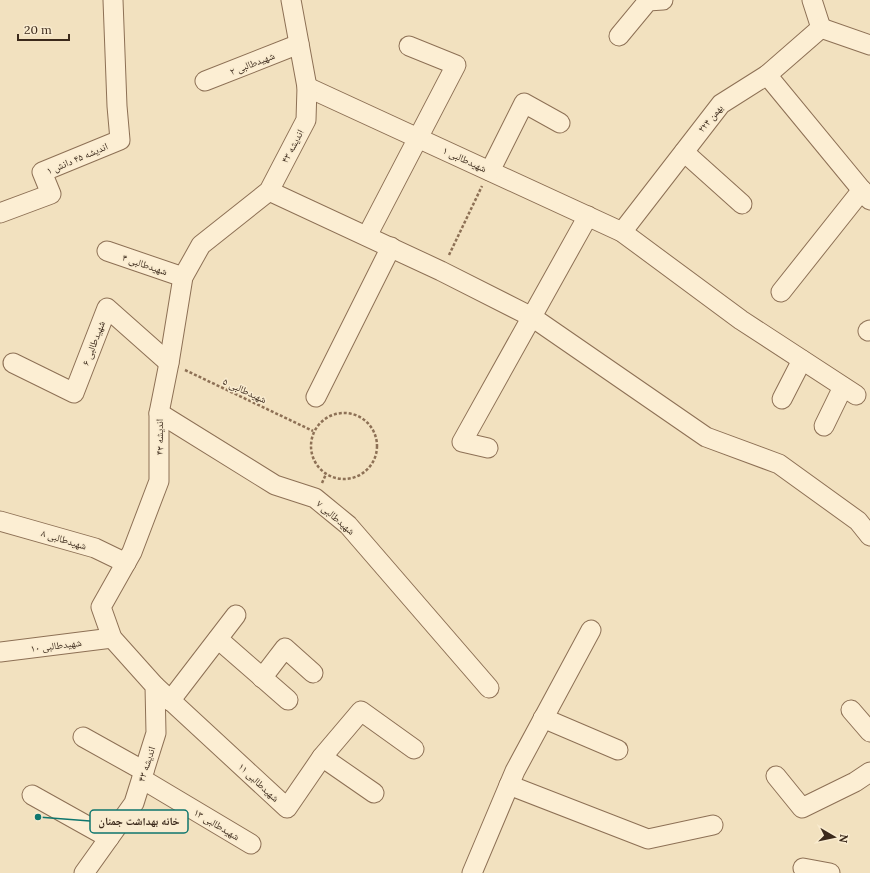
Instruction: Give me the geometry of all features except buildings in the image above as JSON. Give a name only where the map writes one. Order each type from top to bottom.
[{"type":"street","name":"اندیشه ۴۵ دانش ۱","points":[[0,214],[51,194],[42,172],[120,140],[117,106],[113,0]]},
{"type":"street","name":"اندیشه ۴۳","points":[[84,873],[134,803],[156,733],[155,686],[112,638],[101,607],[132,552],[159,481],[159,413],[170,363],[183,277],[201,245],[269,190],[306,120],[307,87],[291,0]]},
{"type":"street","points":[[619,36],[648,1],[663,0]]},
{"type":"street","points":[[812,0],[821,28],[870,45]]},
{"type":"street","name":"۲۲بهمن ۴","points":[[622,232],[720,104],[767,75],[821,28]]},
{"type":"street","name":"شهیدطالبی ۲","points":[[205,81],[299,44]]},
{"type":"street","points":[[367,236],[456,65],[409,46]]},
{"type":"street","points":[[767,75],[866,195],[781,292]]},
{"type":"street","name":"شهیدطالبی ۱","points":[[307,87],[622,232],[741,320],[850,391],[824,426]]},
{"type":"street","points":[[490,171],[524,103],[560,123]]},
{"type":"street","points":[[684,152],[742,204]]},
{"type":"street","points":[[269,190],[391,247],[532,316],[706,438],[779,464],[858,521],[870,536]]},
{"type":"street","points":[[488,448],[462,442],[588,216]]},
{"type":"street","points":[[316,398],[391,247]]},
{"type":"street","name":"شهیدطالبی ۴","points":[[107,251],[183,277]]},
{"type":"street","name":"شهیدطالبی ۶","points":[[13,363],[74,393],[107,308],[170,363]]},
{"type":"street","points":[[782,400],[802,360]]},
{"type":"street","name":"شهیدطالبی ۷","points":[[159,413],[275,484],[314,498],[348,525],[489,688]]},
{"type":"street","name":"شهیدطالبی ۸","points":[[0,521],[95,548],[126,563]]},
{"type":"street","points":[[170,701],[236,615]]},
{"type":"street","points":[[472,873],[515,771],[590,630]]},
{"type":"street","name":"شهیدطالبی ۱۰","points":[[0,652],[112,638]]},
{"type":"street","points":[[218,639],[288,700]]},
{"type":"street","points":[[262,678],[285,648],[313,673]]},
{"type":"street","name":"شهیدطالبی ۱۱","points":[[155,686],[287,808],[322,757]]},
{"type":"street","points":[[851,710],[870,732]]},
{"type":"street","points":[[374,793],[322,757],[361,711],[414,749]]},
{"type":"street","points":[[543,718],[618,750]]},
{"type":"street","name":"شهیدطالبی ۱۳","points":[[84,737],[251,844]]},
{"type":"street","points":[[776,776],[802,808],[855,782],[870,772]]},
{"type":"street","points":[[509,785],[648,839],[713,825]]},
{"type":"street","points":[[32,795],[109,838]]},
{"type":"street","points":[[804,868],[830,873]]},
{"type":"path","points":[[441,271],[490,171]]},
{"type":"path","name":"شهیدطالبی ۵","points":[[170,363],[313,431]]},
{"type":"path","points":[[338,412],[354,413],[368,422],[376,436],[377,452],[370,467],[357,477],[341,480],[326,474],[314,463],[310,447],[313,431],[323,418],[338,412]]},
{"type":"place","name":"خانه بهداشت جمنان","points":[[38,817]]}]
